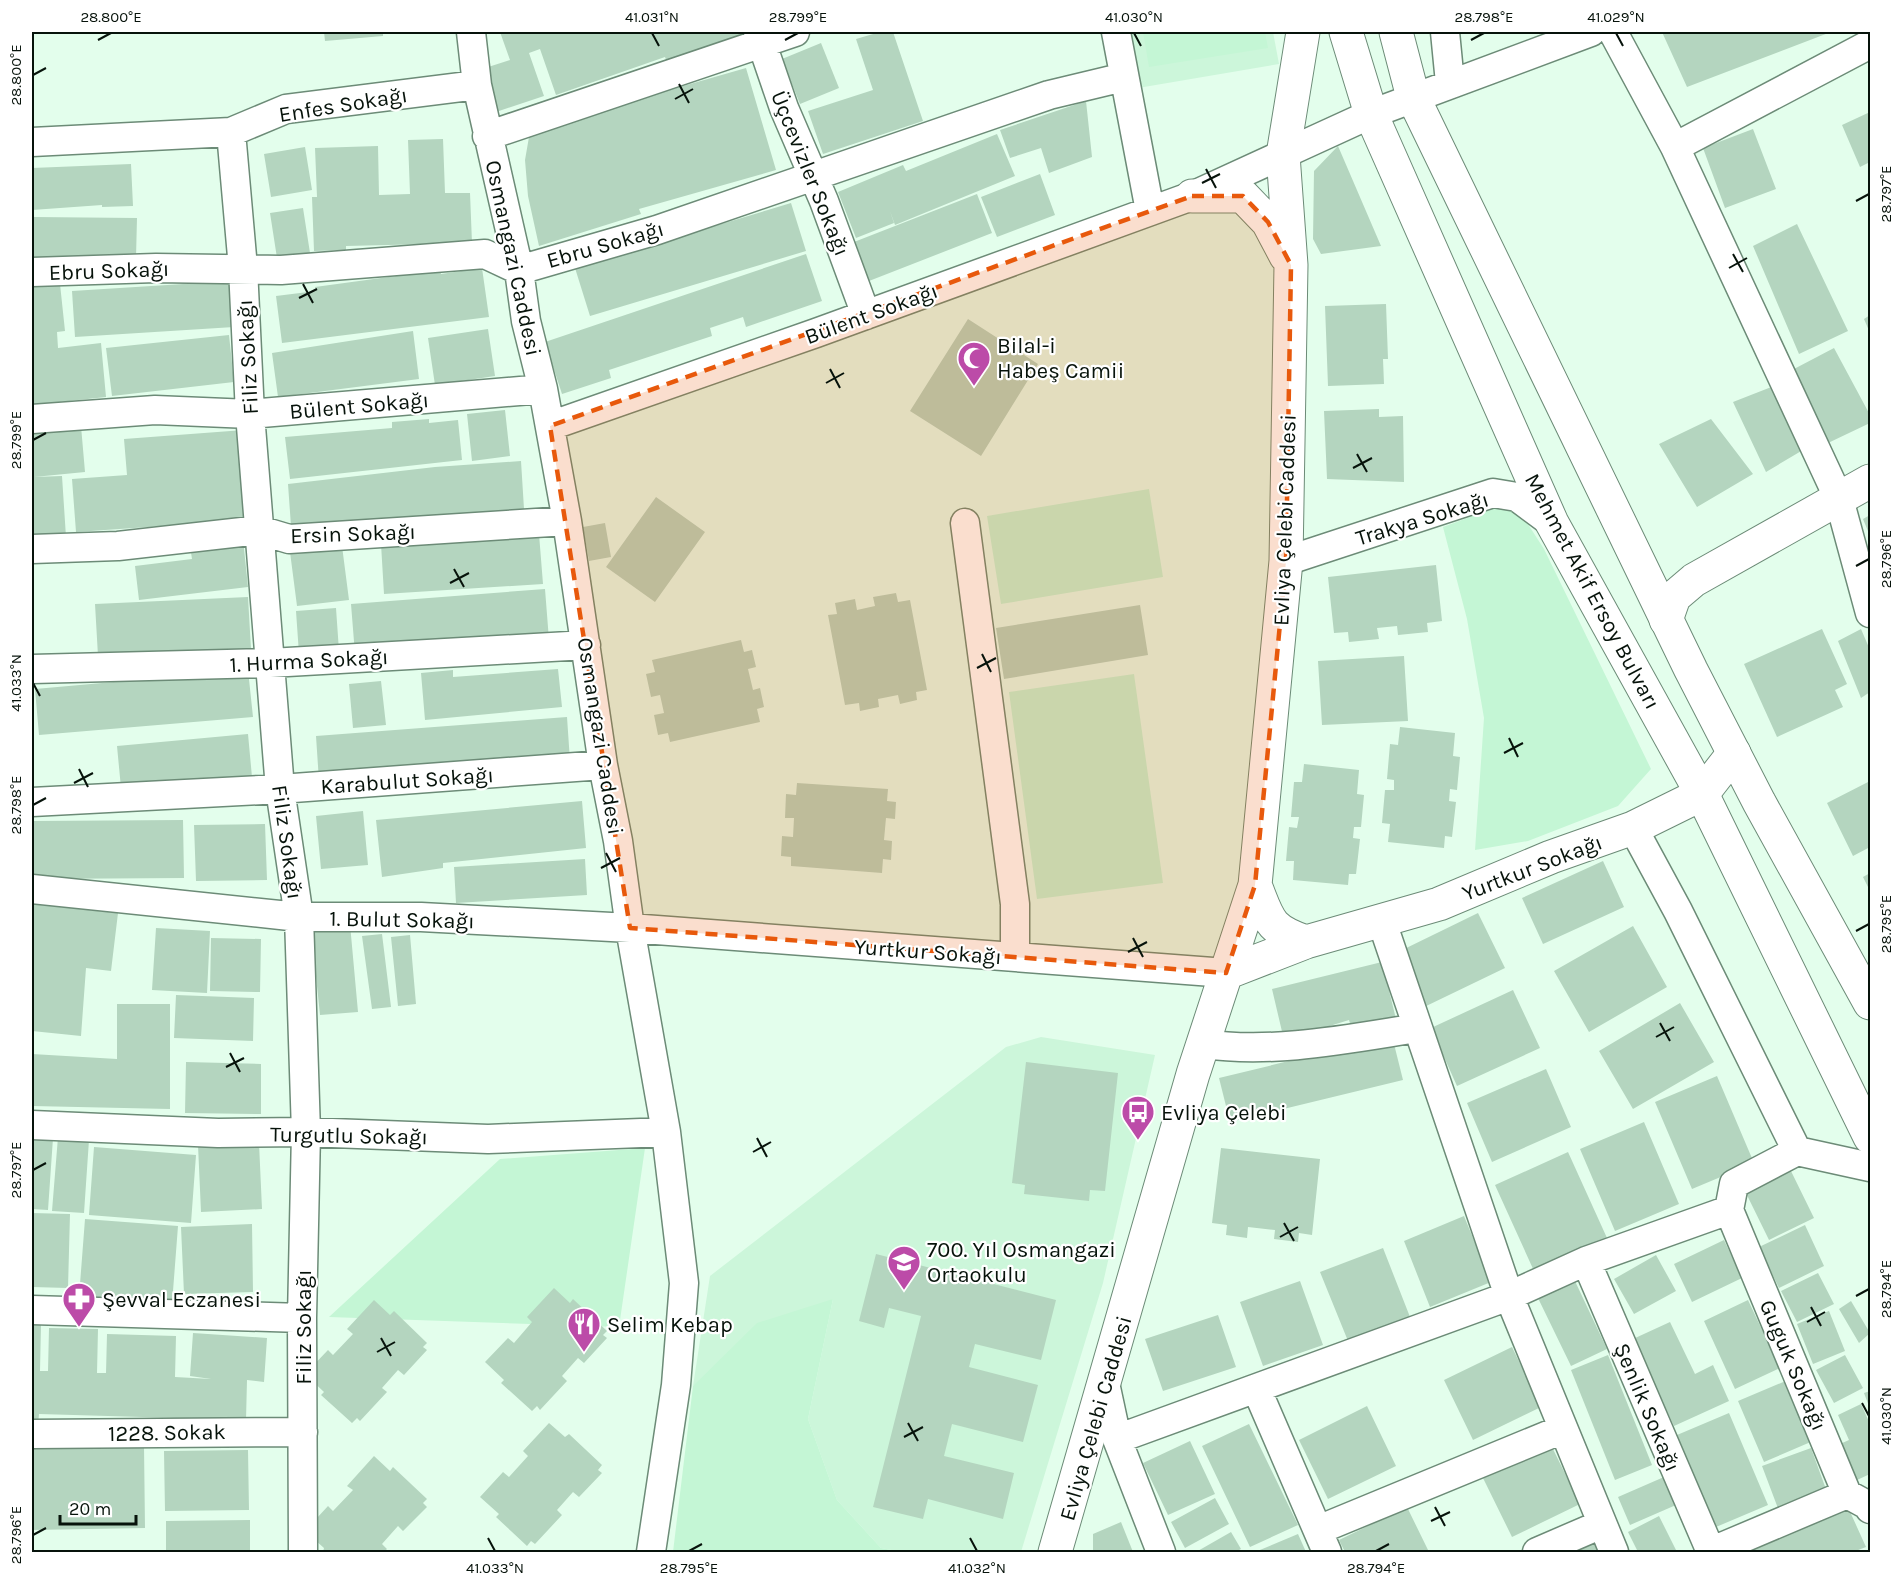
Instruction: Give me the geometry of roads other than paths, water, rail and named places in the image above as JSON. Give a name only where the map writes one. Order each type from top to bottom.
[{"type":"street","name":"Osmangazi Caddesi","points":[[471,32],[477,85],[487,136],[519,270],[526,321],[543,389],[567,521],[603,765],[666,1132],[684,1283],[676,1385],[651,1552]]},
{"type":"street","points":[[487,136],[759,37],[795,32]]},
{"type":"street","points":[[1116,32],[1150,211]]},
{"type":"street","name":"Evliya Çelebi Caddesi","points":[[1055,1552],[1203,1044],[1255,885],[1286,561],[1291,265],[1283,155],[1302,32]]},
{"type":"street","name":"Mehmet Akif Ersoy Bulvarı","points":[[1346,32],[1371,114],[1552,523],[1702,794],[1870,1137]]},
{"type":"street","points":[[1396,32],[1413,97],[1666,620],[1734,753],[1870,1003]]},
{"type":"street","points":[[1445,32],[1450,83]]},
{"type":"street","points":[[1613,32],[1675,147],[1839,499],[1870,614]]},
{"type":"street","name":"Bülent Sokağı","points":[[550,426],[866,315],[1192,196],[1371,114],[1579,34]]},
{"type":"street","name":"Üçcevizler Sokağı","points":[[759,37],[866,315]]},
{"type":"street","points":[[1675,147],[1870,44]]},
{"type":"street","name":"Ebru Sokağı","points":[[32,273],[243,268],[281,270],[485,254],[519,270],[657,230],[1049,95],[1125,77]]},
{"type":"street","name":"Enfes Sokağı","points":[[32,142],[231,132],[286,109],[477,85]]},
{"type":"street","name":"Filiz Sokağı","points":[[231,132],[243,268],[250,414],[280,789],[299,917],[306,1132],[302,1318],[303,1552]]},
{"type":"street","points":[[1192,196],[1243,196],[1268,222],[1291,265]]},
{"type":"street","name":"Bülent Sokağı","points":[[32,419],[155,410],[250,414],[543,389]]},
{"type":"street","points":[[1666,620],[1669,606],[1677,592],[1870,481]]},
{"type":"street","name":"Trakya Sokağı","points":[[1286,561],[1493,493],[1517,497],[1552,523]]},
{"type":"street","name":"Ersin Sokağı","points":[[32,549],[118,546],[259,530],[289,539],[567,521]]},
{"type":"street","points":[[965,523],[1015,904],[1015,957]]},
{"type":"street","name":"1. Hurma Sokağı","points":[[32,669],[270,663],[586,645]]},
{"type":"street","name":"Yurtkur Sokağı","points":[[1306,942],[1382,922],[1438,904],[1551,857],[1634,828],[1702,794],[1734,753]]},
{"type":"street","name":"Karabulut Sokağı","points":[[32,802],[280,789],[603,765]]},
{"type":"street","points":[[1634,828],[1797,1150]]},
{"type":"street","name":"Evliya Çelebi Caddesi","points":[[1255,885],[1270,922],[1283,934],[1306,942]]},
{"type":"street","name":"1. Bulut Sokağı","points":[[32,889],[299,917],[421,917],[630,928]]},
{"type":"street","points":[[1382,922],[1509,1296],[1614,1552]]},
{"type":"street","name":"Yurtkur Sokağı","points":[[630,928],[1226,973]]},
{"type":"street","points":[[1226,973],[1306,942]]},
{"type":"street","points":[[1203,1044],[1252,1049],[1309,1044],[1418,1028]]},
{"type":"street","name":"Turgutlu Sokağı","points":[[32,1125],[218,1133],[306,1132],[488,1139],[666,1132]]},
{"type":"street","points":[[1117,1439],[1509,1296],[1586,1261],[1729,1210],[1734,1184],[1797,1150],[1870,1167]]},
{"type":"street","name":"Guguk Sokağı","points":[[1729,1210],[1847,1494]]},
{"type":"street","name":"Şenlik Sokağı","points":[[1586,1261],[1711,1552]]},
{"type":"street","points":[[32,1310],[302,1318]]},
{"type":"street","points":[[1106,1383],[1117,1439],[1161,1552]]},
{"type":"street","points":[[1257,1389],[1323,1541],[1563,1429]]},
{"type":"street","name":"1228. Sokak","points":[[32,1434],[303,1431]]},
{"type":"street","points":[[1711,1552],[1847,1494],[1869,1506],[1870,1509]]},
{"type":"street","points":[[1537,1552],[1602,1524]]},
{"type":"place","name":"Bilal-i Habeş Camii","points":[[974,387]]},
{"type":"place","name":"Evliya Çelebi","points":[[1138,1141]]},
{"type":"place","name":"700. Yıl Osmangazi Ortaokulu","points":[[904,1291]]},
{"type":"place","name":"Şevval Eczanesi","points":[[79,1328]]},
{"type":"place","name":"Selim Kebap","points":[[584,1353]]}]
